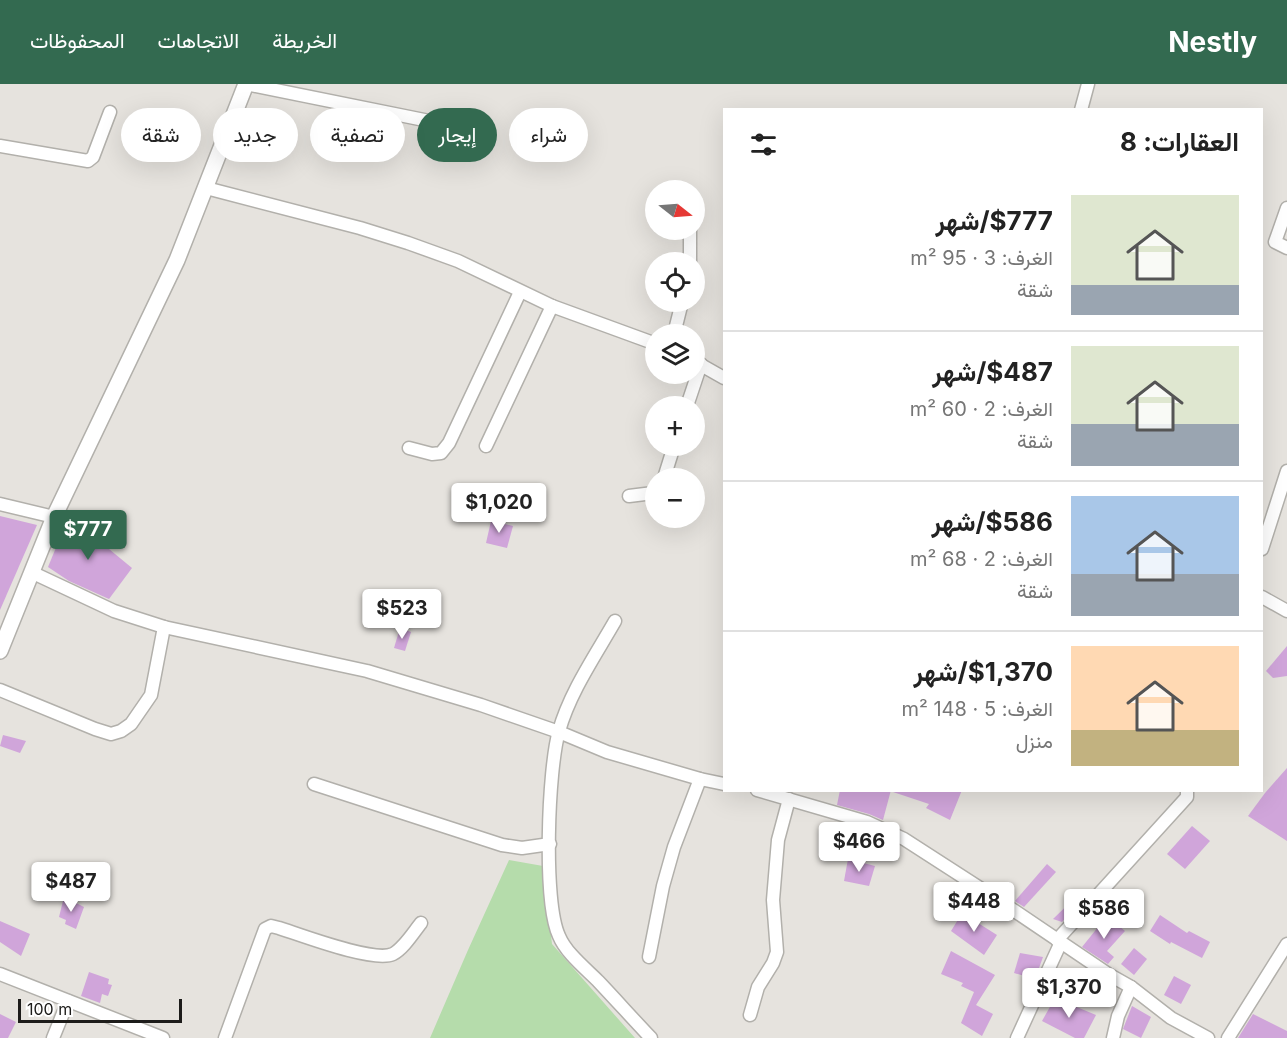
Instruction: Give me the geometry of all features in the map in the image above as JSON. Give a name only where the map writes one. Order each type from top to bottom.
[{"type":"street","points":[[0,651],[54,517],[177,260],[246,84],[417,119]]},
{"type":"street","points":[[1082,108],[1088,84]]},
{"type":"street","points":[[0,146],[88,161],[93,157],[110,112]]},
{"type":"street","points":[[206,188],[360,228],[408,243],[458,261],[552,306],[645,340]]},
{"type":"street","points":[[1287,208],[1275,242],[1287,248]]},
{"type":"street","points":[[409,448],[432,454],[441,453],[449,443],[520,292]]},
{"type":"street","points":[[486,446],[552,306]]},
{"type":"street","points":[[705,366],[723,377]]},
{"type":"street","points":[[1263,546],[1287,471]]},
{"type":"street","points":[[629,496],[645,494]]},
{"type":"street","points":[[0,504],[54,517]]},
{"type":"street","points":[[31,572],[106,608],[164,627],[367,671],[481,705],[559,732],[607,752],[723,784]]},
{"type":"street","points":[[1263,598],[1287,611]]},
{"type":"street","points":[[615,621],[576,690],[559,732],[552,784],[550,844],[552,904],[559,938],[651,1038]]},
{"type":"street","points":[[0,690],[95,729],[111,734],[122,731],[131,724],[151,695],[164,627]]},
{"type":"street","points":[[649,957],[663,886],[674,847],[700,779]]},
{"type":"street","points":[[314,784],[511,847],[522,848],[550,844]]},
{"type":"street","points":[[764,792],[867,822],[904,839],[1131,987],[1171,1018],[1208,1038]]},
{"type":"street","points":[[1017,1038],[1059,941],[1187,796],[1187,792]]},
{"type":"street","points":[[750,1015],[758,987],[777,952],[772,900],[778,840],[789,799]]},
{"type":"street","points":[[225,1038],[265,929],[271,926],[354,951],[384,957],[400,950],[421,923]]},
{"type":"street","points":[[1228,1038],[1287,944]]},
{"type":"street","points":[[0,974],[163,1038]]},
{"type":"street","points":[[1113,1038],[1118,1016],[1131,987]]},
{"type":"street","points":[[53,1038],[68,1001]]},
{"type":"green space","points":[[509,860],[543,866],[552,944],[635,1038],[430,1038]]},
{"type":"building","points":[[0,516],[37,525],[0,610]]},
{"type":"building","points":[[69,516],[132,568],[109,599],[69,581],[48,567]]},
{"type":"building","points":[[491,521],[513,526],[507,548],[486,543]]},
{"type":"building","points":[[400,628],[411,632],[405,651],[394,648]]},
{"type":"building","points":[[1287,646],[1287,676],[1273,678],[1266,671]]},
{"type":"building","points":[[3,735],[26,741],[20,753],[0,746]]},
{"type":"building","points":[[1287,768],[1287,841],[1248,816]]},
{"type":"building","points":[[840,792],[890,792],[883,820],[837,805]]},
{"type":"building","points":[[893,792],[961,792],[950,820],[926,808],[929,804]]},
{"type":"building","points":[[1192,826],[1210,841],[1185,869],[1167,854]]},
{"type":"building","points":[[848,859],[875,866],[869,886],[844,881]]},
{"type":"building","points":[[1047,864],[1056,872],[1024,907],[1015,901]]},
{"type":"building","points":[[1084,889],[1088,893],[1062,922],[1053,919]]},
{"type":"building","points":[[64,897],[84,907],[76,929],[65,924],[66,920],[59,917]]},
{"type":"building","points":[[964,910],[978,923],[997,935],[984,955],[951,931]]},
{"type":"building","points":[[1160,915],[1187,933],[1189,931],[1210,942],[1202,958],[1171,942],[1170,944],[1150,931]]},
{"type":"building","points":[[1107,916],[1125,931],[1107,951],[1114,957],[1108,964],[1082,947]]},
{"type":"building","points":[[0,921],[30,934],[21,956],[0,942]]},
{"type":"building","points":[[1134,948],[1147,959],[1134,975],[1121,964]]},
{"type":"building","points":[[951,951],[995,975],[976,1005],[993,1014],[982,1036],[961,1023],[974,992],[961,986],[963,983],[941,974]]},
{"type":"building","points":[[1020,953],[1043,957],[1035,979],[1014,973]]},
{"type":"building","points":[[89,972],[109,979],[108,984],[112,985],[108,996],[102,994],[100,1003],[81,996]]},
{"type":"building","points":[[1174,976],[1191,985],[1181,1004],[1164,995]]},
{"type":"building","points":[[1055,998],[1096,1015],[1084,1038],[1075,1038],[1042,1021]]},
{"type":"building","points":[[1132,1006],[1151,1017],[1141,1038],[1123,1029]]},
{"type":"building","points":[[0,1014],[16,1022],[8,1038],[0,1038]]},
{"type":"building","points":[[1253,1014],[1287,1031],[1287,1038],[1238,1038]]}]
